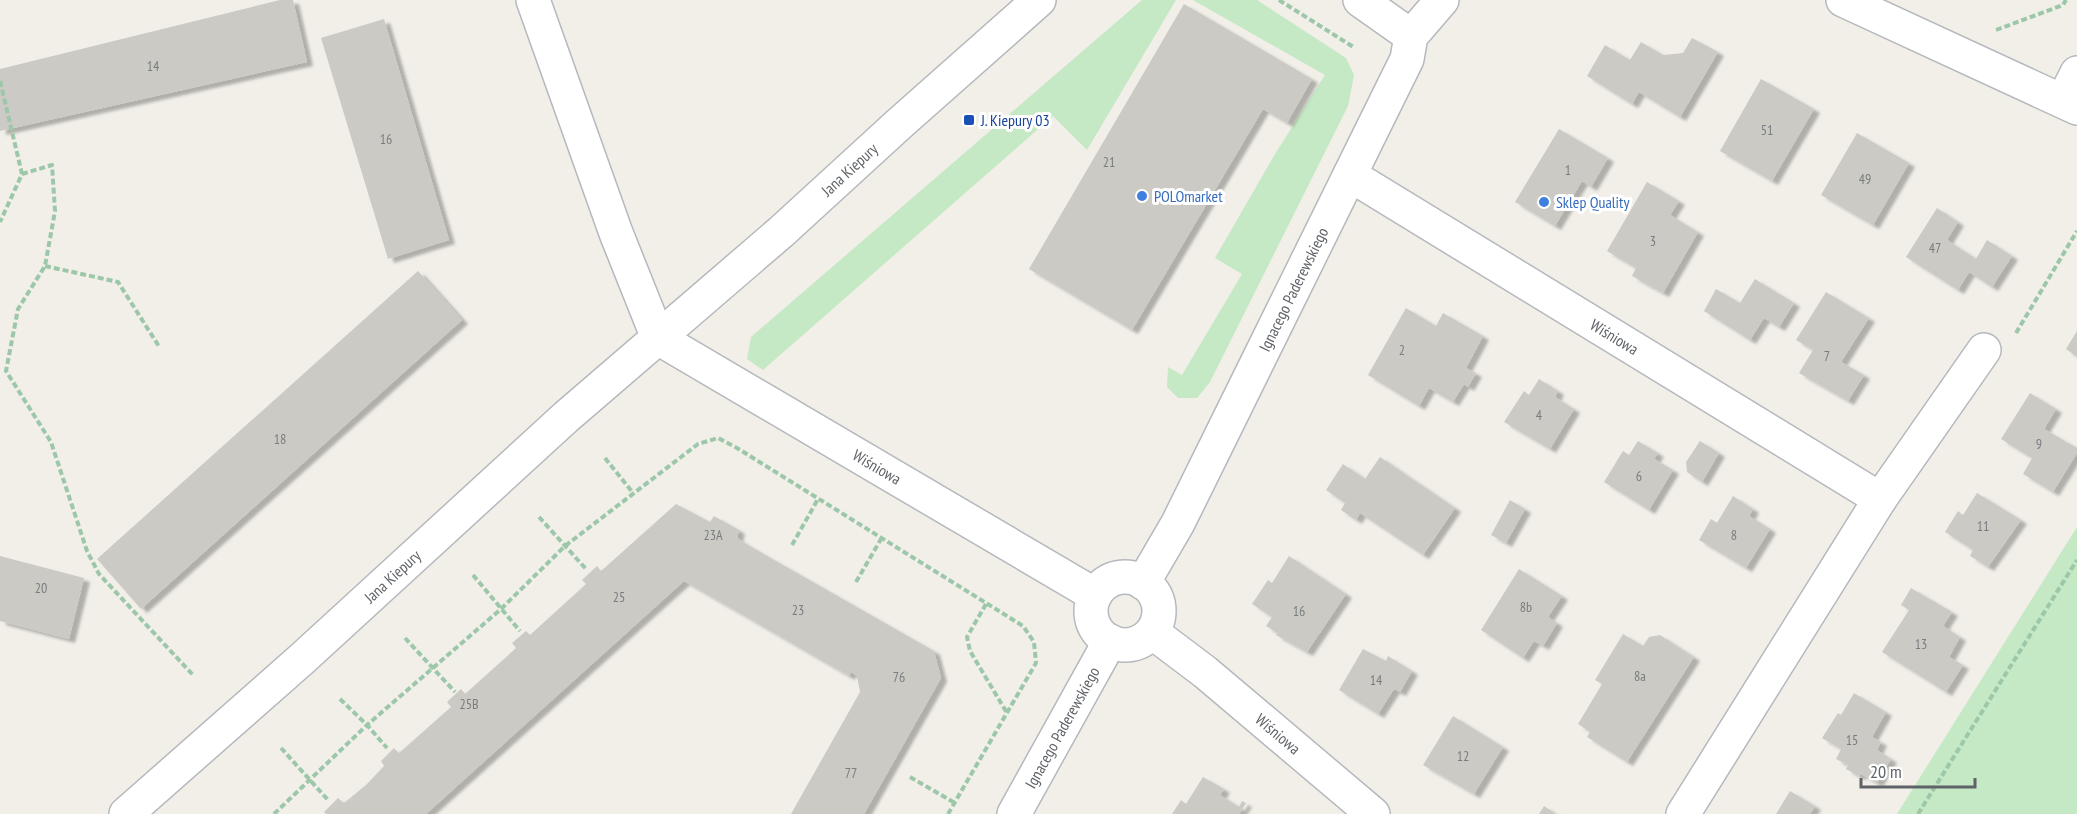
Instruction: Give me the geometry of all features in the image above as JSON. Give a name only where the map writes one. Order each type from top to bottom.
[{"type":"street","points":[[533,0],[616,233],[658,338]]},
{"type":"street","name":"Jana Kiepury","points":[[126,814],[303,658],[566,417],[781,232],[1039,0]]},
{"type":"street","points":[[1360,0],[1411,36]]},
{"type":"street","name":"Ignacego Paderewskiego","points":[[1143,583],[1178,523],[1407,59],[1411,36],[1442,0]]},
{"type":"street","points":[[1843,0],[2072,94]]},
{"type":"street","name":"Wiśniowa","points":[[1350,175],[1880,499]]},
{"type":"street","name":"Wiśniowa","points":[[658,338],[1095,595]]},
{"type":"street","points":[[1683,814],[1880,499],[1984,350]]},
{"type":"street","points":[[1117,578],[1131,578],[1143,583],[1152,590],[1157,600],[1158,622],[1152,632],[1143,640],[1121,645],[1101,635],[1092,616],[1095,595],[1104,585],[1117,578]]},
{"type":"street","name":"Wiśniowa","points":[[1152,632],[1205,672],[1373,814]]},
{"type":"street","name":"Ignacego Paderewskiego","points":[[1014,814],[1110,641]]},
{"type":"path","points":[[1279,0],[1355,48]]},
{"type":"path","points":[[1989,33],[2063,5],[2066,0]]},
{"type":"path","points":[[0,81],[22,174],[0,222]]},
{"type":"path","points":[[22,174],[52,165],[55,211],[45,266],[18,309],[6,371],[51,442],[87,551],[99,574],[193,675]]},
{"type":"path","points":[[1984,350],[2011,342],[2077,231]]},
{"type":"path","points":[[45,266],[118,282],[160,348]]},
{"type":"path","points":[[274,814],[367,725],[501,609],[565,546],[698,444],[718,438],[1023,626],[1034,642],[1036,663],[948,814]]},
{"type":"path","points":[[605,458],[633,493]]},
{"type":"path","points":[[792,545],[818,499]]},
{"type":"path","points":[[539,517],[586,569]]},
{"type":"path","points":[[856,582],[881,539]]},
{"type":"path","points":[[1918,814],[2077,560]]},
{"type":"path","points":[[473,575],[520,631]]},
{"type":"path","points":[[986,604],[967,637],[970,651],[1007,713]]},
{"type":"path","points":[[405,638],[455,692]]},
{"type":"path","points":[[340,699],[387,748]]},
{"type":"path","points":[[281,748],[328,800]]},
{"type":"path","points":[[910,777],[955,803]]},
{"type":"green space","points":[[1142,0],[1176,0],[1087,150],[1053,116],[763,370],[747,359],[751,337]]},
{"type":"green space","points":[[1193,0],[1257,0],[1346,58],[1354,75],[1348,106],[1210,382],[1197,398],[1178,398],[1167,387],[1168,367],[1182,375],[1242,274],[1215,258],[1275,154],[1325,75]]},
{"type":"green space","points":[[2077,527],[2077,814],[1897,814]]},
{"type":"building","points":[[280,0],[293,0],[307,62],[0,131],[0,69]]},
{"type":"building","name":"POLOmarket","points":[[1184,4],[1312,79],[1287,123],[1263,109],[1132,330],[1029,269]]},
{"type":"building","points":[[384,19],[449,240],[388,259],[321,38]]},
{"type":"building","points":[[1692,38],[1718,52],[1680,117],[1639,92],[1632,104],[1587,76],[1605,45],[1630,60],[1641,42],[1663,55],[1683,53]]},
{"type":"building","points":[[1761,79],[1814,109],[1772,181],[1720,151]]},
{"type":"building","points":[[1559,129],[1608,158],[1591,187],[1582,181],[1555,226],[1515,202]]},
{"type":"building","points":[[1857,133],[1909,163],[1873,225],[1821,195]]},
{"type":"building","points":[[1647,182],[1679,201],[1670,215],[1698,232],[1663,293],[1632,276],[1636,268],[1607,251]]},
{"type":"building","points":[[1937,208],[1958,222],[1947,240],[1976,259],[1987,240],[2012,256],[1992,287],[1969,272],[1958,290],[1906,257]]},
{"type":"building","points":[[418,271],[462,320],[141,609],[97,559]]},
{"type":"building","points":[[1755,279],[1794,303],[1779,327],[1764,318],[1750,340],[1704,311],[1716,289],[1740,303]]},
{"type":"building","points":[[1826,292],[1869,318],[1841,362],[1864,375],[1848,401],[1799,373],[1813,350],[1796,340]]},
{"type":"building","points":[[1406,308],[1436,326],[1443,313],[1483,336],[1466,368],[1476,373],[1468,387],[1464,384],[1453,402],[1429,388],[1419,406],[1368,375]]},
{"type":"building","points":[[2077,331],[2077,357],[2066,349]]},
{"type":"building","points":[[1539,379],[1558,391],[1555,397],[1574,409],[1550,449],[1504,422],[1524,391],[1529,395]]},
{"type":"building","points":[[2030,393],[2056,409],[2044,429],[2077,448],[2077,453],[2053,492],[2023,474],[2032,458],[2001,439]]},
{"type":"building","points":[[1638,441],[1658,453],[1654,459],[1673,470],[1649,510],[1604,482],[1623,451],[1629,455]]},
{"type":"building","points":[[1700,441],[1719,453],[1702,482],[1687,472],[1686,462]]},
{"type":"building","points":[[1380,457],[1455,508],[1423,555],[1360,513],[1356,520],[1341,510],[1345,503],[1326,490],[1343,464],[1365,479]]},
{"type":"building","points":[[1977,493],[2021,520],[1988,567],[1970,556],[1973,550],[1945,532],[1958,511],[1963,515]]},
{"type":"building","points":[[1733,496],[1753,509],[1749,516],[1770,529],[1746,568],[1699,540],[1711,519],[1717,523]]},
{"type":"building","points":[[1510,500],[1525,509],[1506,543],[1491,535]]},
{"type":"building","points":[[676,504],[710,522],[714,516],[739,530],[737,538],[748,545],[934,651],[941,678],[864,814],[791,814],[860,692],[857,676],[851,672],[849,676],[684,581],[426,814],[326,814],[324,812],[338,798],[344,803],[366,785],[384,766],[381,761],[394,748],[399,753],[451,707],[447,702],[461,689],[465,694],[516,648],[512,643],[526,631],[530,635],[586,584],[582,580],[597,566],[601,571]]},
{"type":"building","points":[[0,556],[84,578],[69,639],[0,621]]},
{"type":"building","points":[[1289,556],[1346,594],[1307,652],[1276,635],[1277,633],[1266,626],[1272,617],[1252,604],[1268,580],[1272,583]]},
{"type":"building","points":[[1519,569],[1562,596],[1548,617],[1557,623],[1543,646],[1534,641],[1523,658],[1481,630]]},
{"type":"building","points":[[1911,588],[1952,612],[1943,626],[1960,637],[1949,657],[1963,665],[1946,692],[1882,652],[1909,610],[1901,605]]},
{"type":"building","points":[[1623,634],[1643,646],[1649,637],[1660,635],[1694,657],[1627,762],[1587,737],[1590,732],[1578,724],[1602,684],[1595,680]]},
{"type":"building","points":[[1363,649],[1386,661],[1388,656],[1412,671],[1400,692],[1394,689],[1378,714],[1339,690]]},
{"type":"building","points":[[1854,693],[1886,712],[1872,737],[1881,742],[1877,750],[1891,759],[1877,783],[1846,769],[1848,765],[1836,759],[1841,749],[1822,738],[1838,713],[1841,715]]},
{"type":"building","points":[[1453,716],[1503,747],[1474,794],[1423,765]]},
{"type":"building","points":[[1203,777],[1224,789],[1220,795],[1239,807],[1242,801],[1246,803],[1239,814],[1172,814],[1181,800],[1186,804]]},
{"type":"building","points":[[1790,791],[1815,806],[1810,814],[1776,814]]},
{"type":"building","points":[[1544,806],[1556,814],[1539,814]]},
{"type":"place","name":"J. Kiepury 03","points":[[969,120]]},
{"type":"place","name":"POLOmarket","points":[[1142,196]]},
{"type":"place","name":"Sklep Quality","points":[[1544,202]]}]
